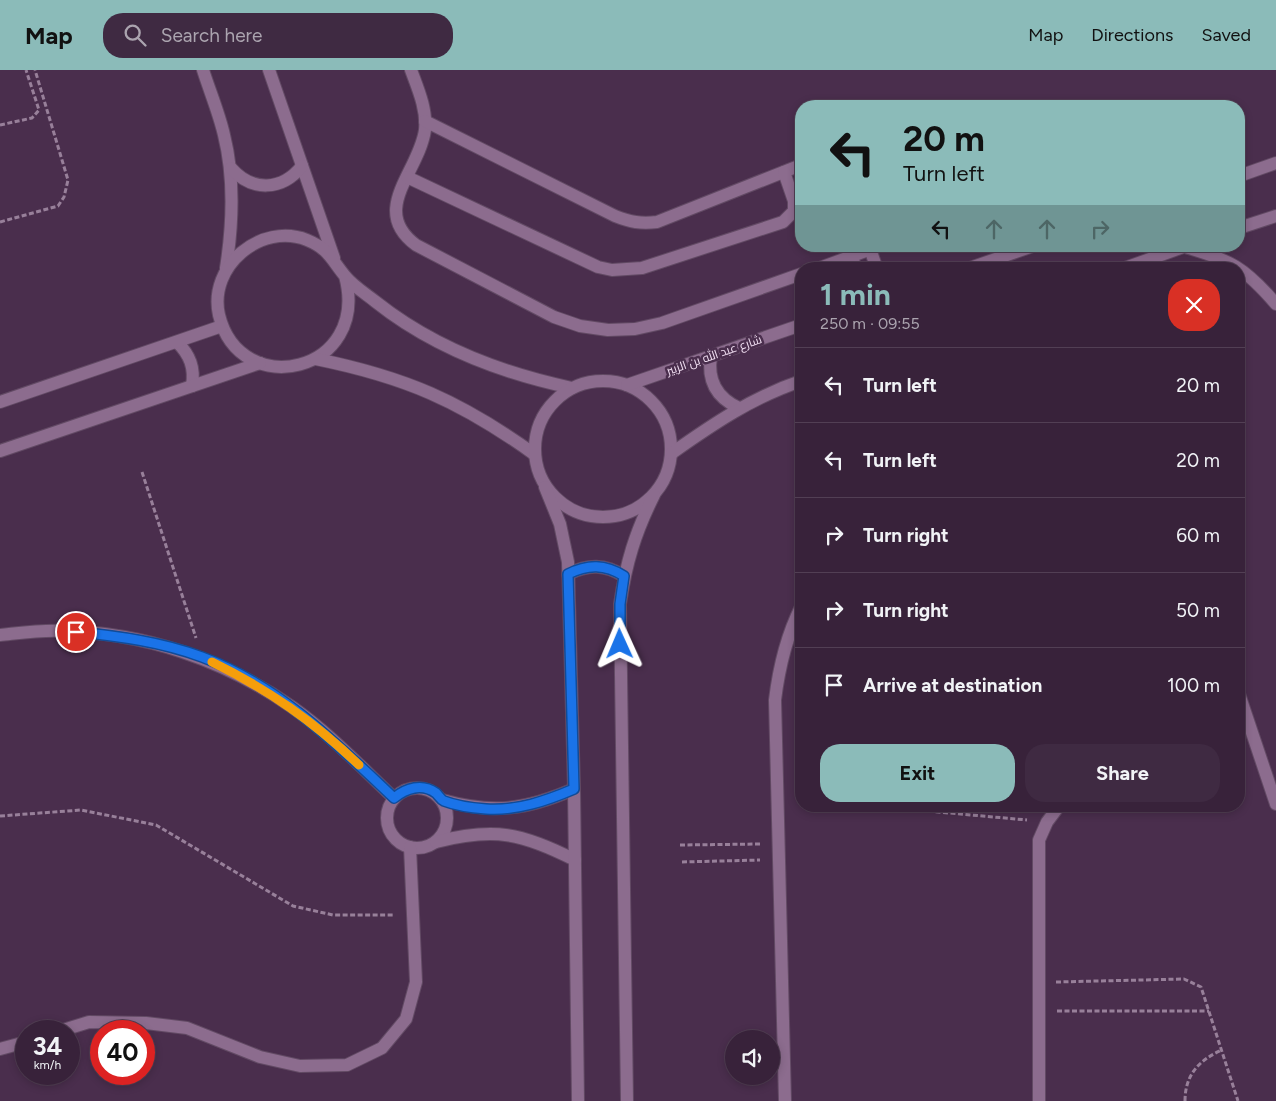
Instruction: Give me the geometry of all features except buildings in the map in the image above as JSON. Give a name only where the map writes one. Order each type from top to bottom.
[{"type":"street","points":[[203,70],[224,134],[231,168],[232,202],[226,270],[218,298],[222,326],[237,348],[260,363],[278,368],[297,366],[316,359],[339,338],[346,324],[350,308],[345,276],[335,260],[269,70]]},
{"type":"street","points":[[411,70],[424,109],[425,121],[422,142],[395,208],[396,222],[404,236],[416,245],[554,317],[580,326],[608,330],[635,329],[662,323],[795,276]]},
{"type":"street","points":[[425,121],[628,222],[657,222],[795,167]]},
{"type":"street","points":[[1245,174],[1276,163]]},
{"type":"street","points":[[231,168],[246,182],[267,186],[287,180],[302,166]]},
{"type":"street","points":[[407,176],[598,266],[627,270],[642,268],[783,222],[794,211],[794,201],[784,172]]},
{"type":"street","points":[[1245,226],[1276,216]]},
{"type":"street","points":[[226,270],[237,255],[252,244],[278,237],[306,240],[322,248],[335,260]]},
{"type":"street","points":[[855,262],[868,252]]},
{"type":"street","points":[[987,262],[1016,252]]},
{"type":"street","points":[[1141,262],[1169,252]]},
{"type":"street","points":[[1205,252],[1221,257],[1229,262]]},
{"type":"street","points":[[1245,273],[1253,278],[1276,304]]},
{"type":"street","points":[[345,276],[406,323],[450,349],[490,366],[530,379],[572,388]]},
{"type":"street","points":[[0,402],[222,326]]},
{"type":"street","name":"شارع عبد الله بن الزبير","points":[[628,385],[795,327]]},
{"type":"street","points":[[177,342],[190,357],[193,376],[192,386]]},
{"type":"street","points":[[711,356],[710,377],[714,387],[724,400],[739,408]]},
{"type":"street","points":[[316,359],[363,369],[418,387],[453,402],[495,426],[534,454]]},
{"type":"street","points":[[0,451],[260,363]]},
{"type":"street","points":[[578,1101],[574,789],[568,562],[560,524],[537,472],[534,454],[536,434],[543,415],[556,400],[572,388],[590,382],[609,381],[628,385],[649,399],[665,420],[671,436],[672,454],[667,476],[654,495],[637,530],[624,576],[620,604],[627,1101]]},
{"type":"street","points":[[672,454],[739,408],[774,390],[795,383]]},
{"type":"street","points":[[545,488],[563,506],[586,516],[610,518],[634,510],[654,495]]},
{"type":"street","points":[[568,574],[590,566],[614,570],[624,576]]},
{"type":"street","points":[[784,1101],[775,700],[780,663],[795,619]]},
{"type":"street","points":[[0,635],[61,631],[122,636],[202,657],[240,675],[292,707],[340,747],[394,798]]},
{"type":"street","points":[[1245,731],[1276,804]]},
{"type":"street","points":[[436,842],[444,834],[448,822],[447,810],[436,793],[419,788],[409,788],[394,798],[387,817],[388,827],[393,836],[410,847],[419,848],[464,835],[492,833],[511,835],[547,846],[575,860]]},
{"type":"street","points":[[442,800],[486,809],[508,809],[551,799],[574,789]]},
{"type":"street","points":[[1039,1101],[1038,840],[1056,812]]},
{"type":"street","points":[[80,1025],[89,1022],[146,1023],[187,1028],[260,1057],[300,1066],[347,1065],[382,1048],[406,1019],[416,982],[410,847]]},
{"type":"street","points":[[0,1050],[15,1045]]},
{"type":"path","points":[[0,125],[32,118],[39,110],[26,70]]},
{"type":"path","points":[[0,222],[58,206],[64,197],[68,180],[35,70]]},
{"type":"path","points":[[142,472],[202,657]]},
{"type":"path","points":[[0,816],[81,810],[156,825],[293,906],[332,915],[413,915]]},
{"type":"path","points":[[938,812],[1048,822]]},
{"type":"path","points":[[680,846],[778,844]]},
{"type":"path","points":[[682,862],[778,859]]},
{"type":"path","points":[[1038,983],[1184,980],[1201,986],[1238,1101]]},
{"type":"path","points":[[1039,1011],[1209,1010]]},
{"type":"path","points":[[1185,1101],[1185,1090],[1189,1076],[1197,1064],[1222,1050]]},
{"type":"slow traffic","points":[[212,662],[240,675],[292,707],[359,765]]},
{"type":"route","points":[[76,632],[122,636],[202,657],[240,675],[292,707],[340,747],[394,798],[409,788],[428,789],[436,793],[442,800],[486,809],[522,807],[551,799],[574,789],[568,574],[590,566],[614,570],[624,576],[620,604],[620,644]]}]
